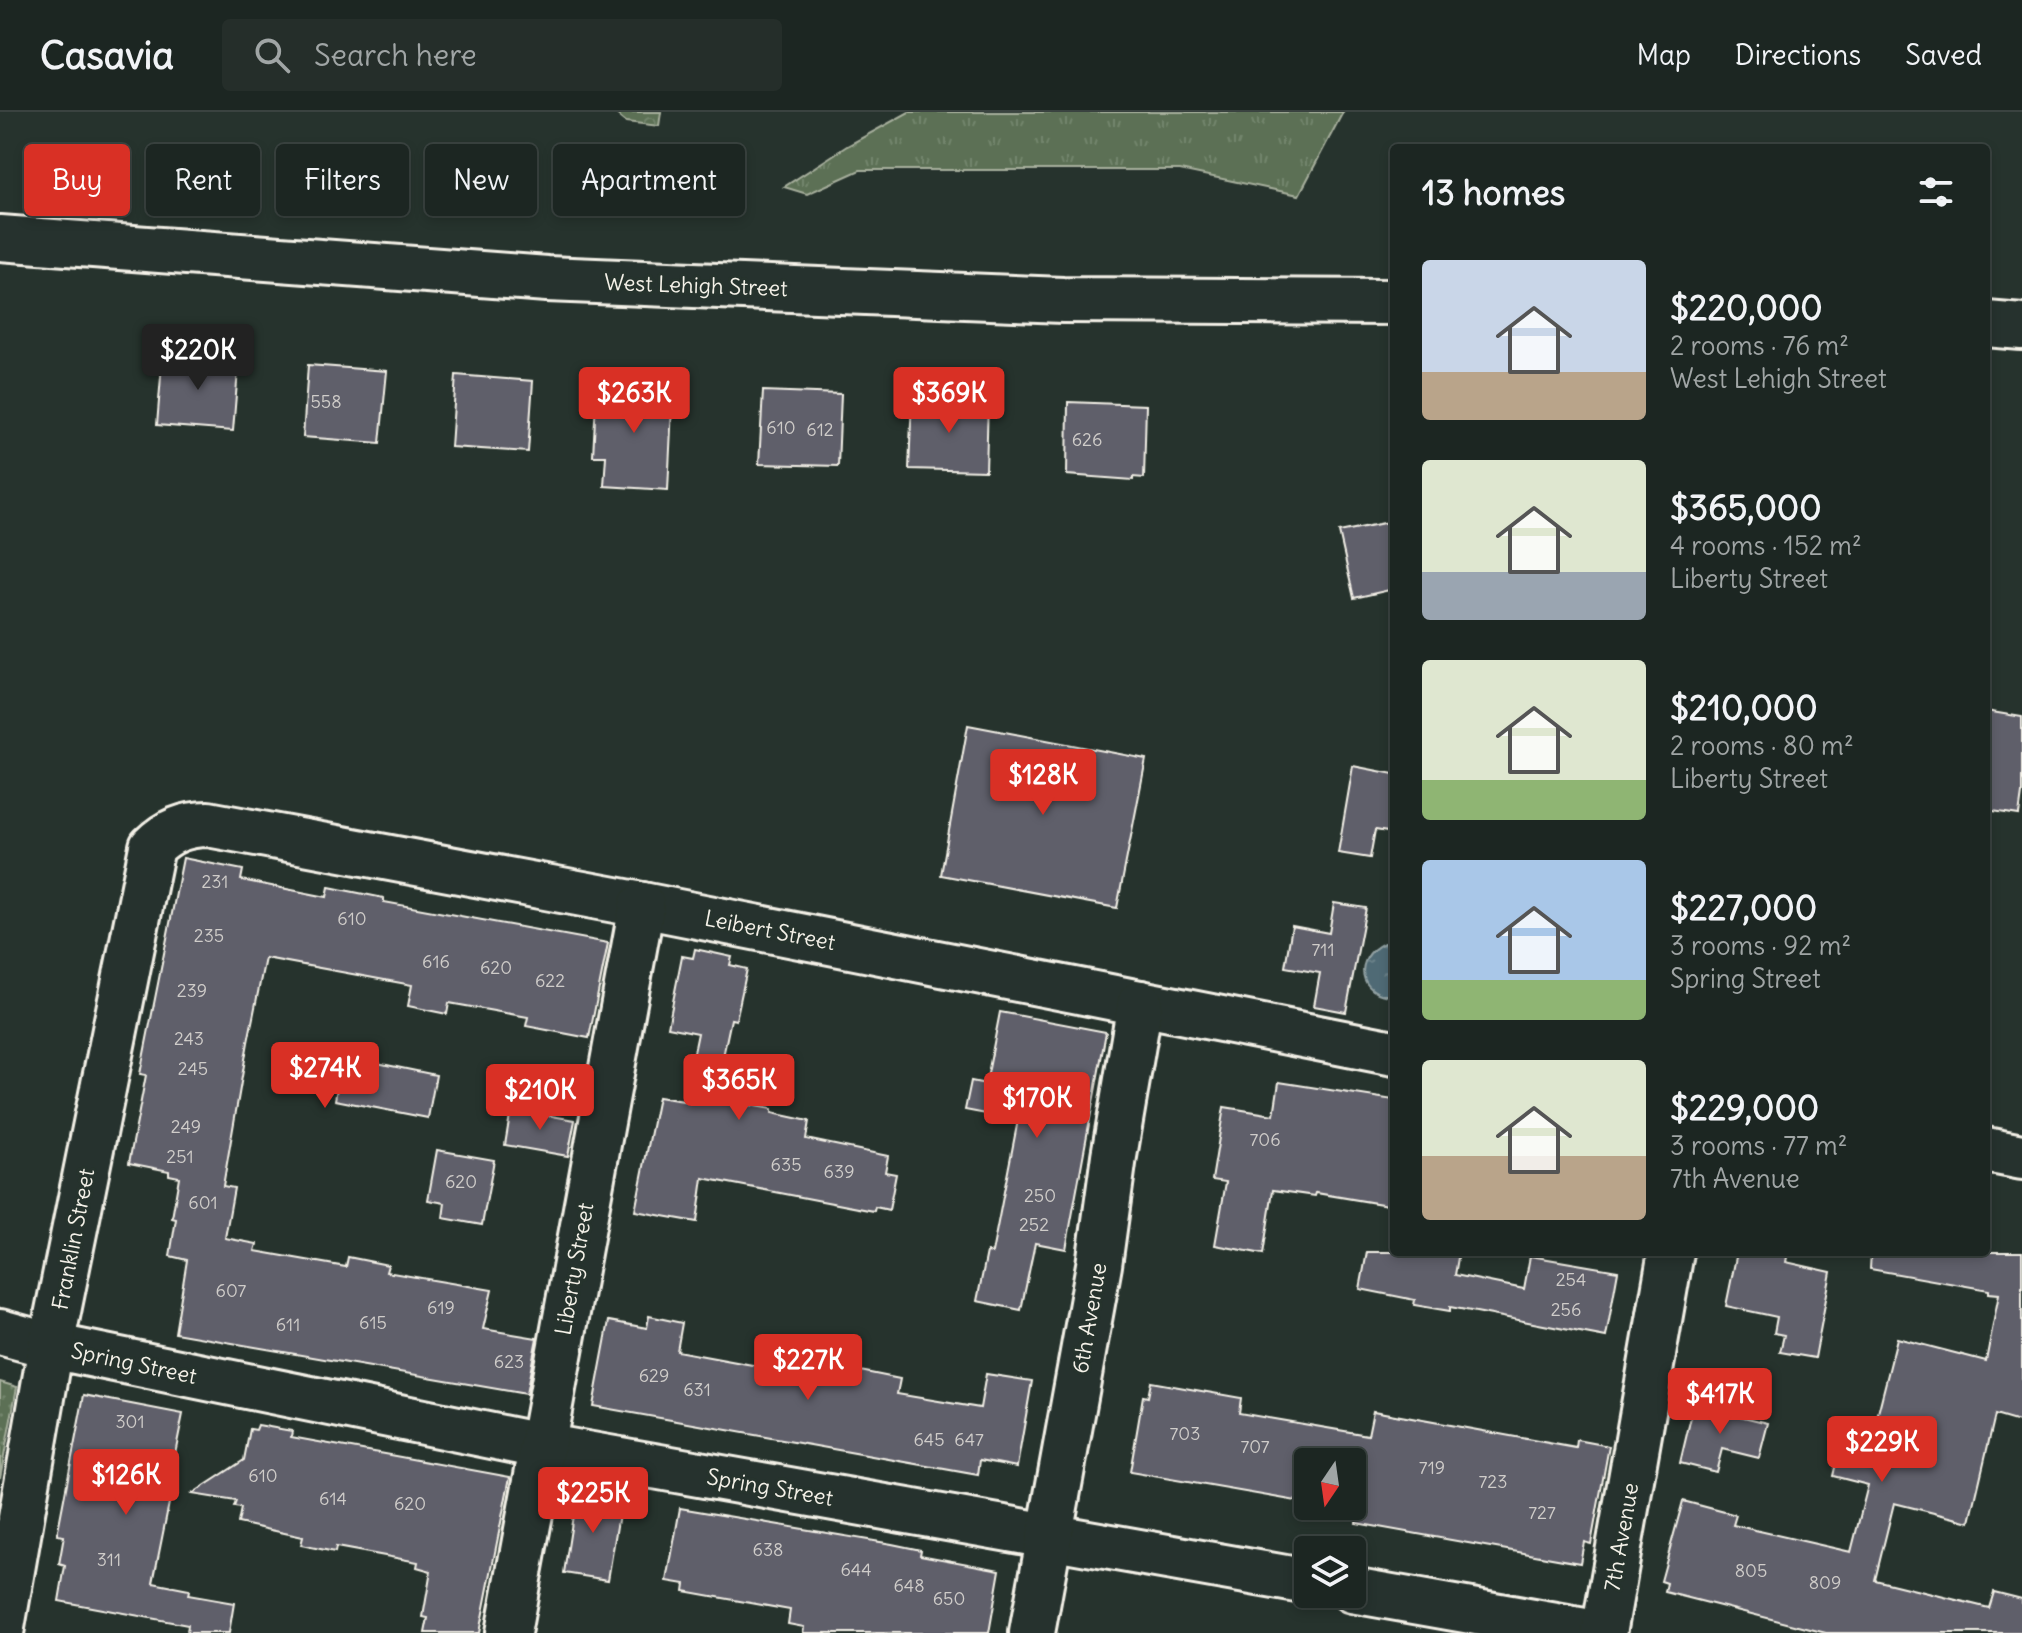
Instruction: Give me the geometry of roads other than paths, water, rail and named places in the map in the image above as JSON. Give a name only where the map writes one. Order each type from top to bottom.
[{"type":"street","name":"West Lehigh Street","points":[[0,238],[547,279],[1063,300],[1390,302]]},
{"type":"street","points":[[1990,324],[2022,327]]},
{"type":"street","name":"Leibert Street","points":[[152,847],[164,835],[190,824],[208,824],[642,905],[1390,1052]]},
{"type":"street","name":"Franklin Street","points":[[1,1633],[51,1346],[152,847]]},
{"type":"street","name":"Liberty Street","points":[[508,1633],[642,905]]},
{"type":"street","name":"6th Avenue","points":[[1032,1633],[1099,1265],[1140,1003]]},
{"type":"street","points":[[1990,1151],[2022,1157]]},
{"type":"street","name":"7th Avenue","points":[[1604,1633],[1670,1256]]},
{"type":"street","name":"Spring Street","points":[[0,1332],[51,1346],[541,1446],[1294,1580]]},
{"type":"street","points":[[1366,1592],[1596,1633]]},
{"type":"water","points":[[1384,943],[1390,943],[1390,995],[1373,990],[1364,975],[1367,958]]}]
